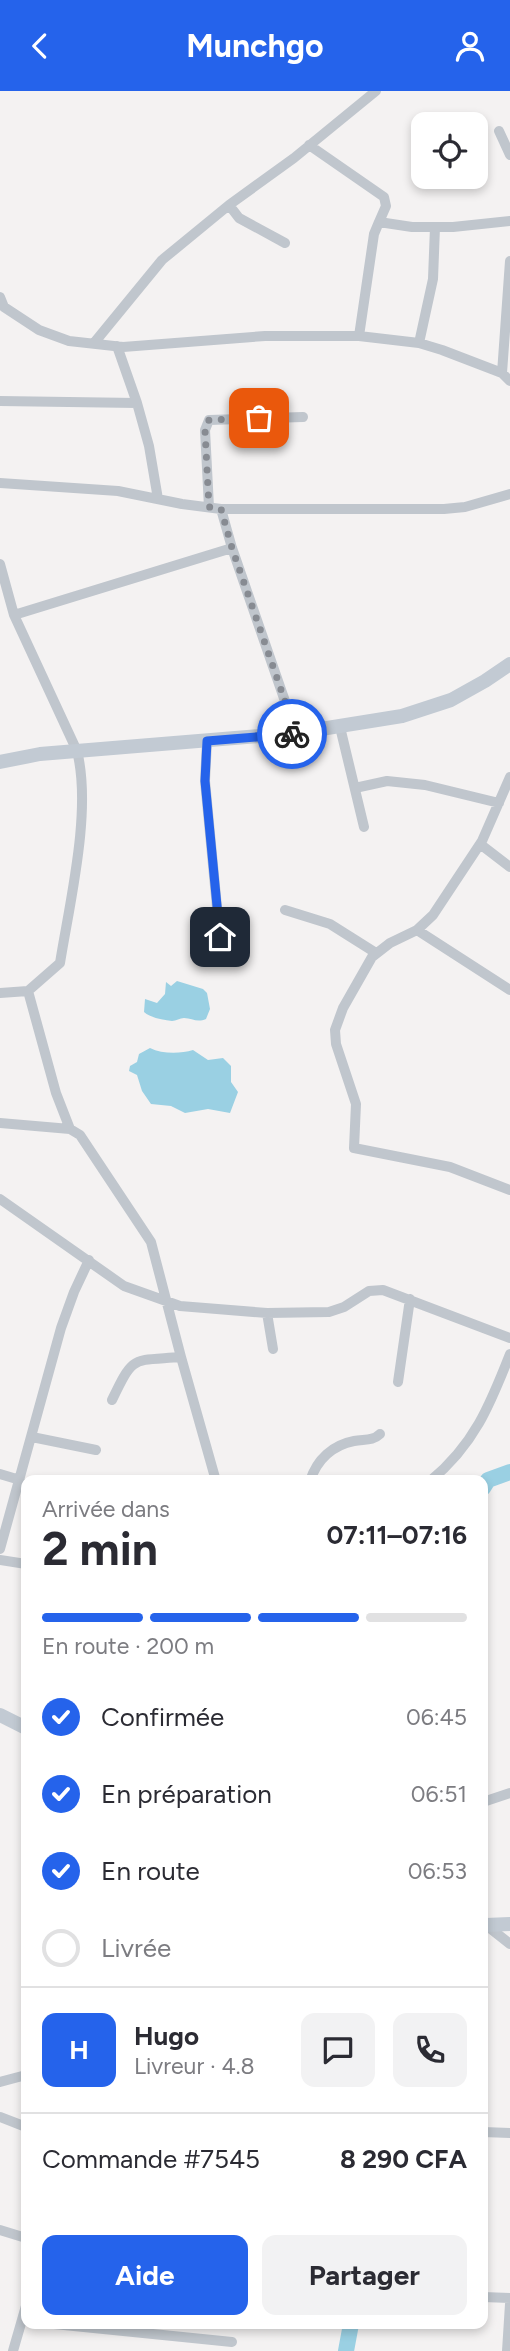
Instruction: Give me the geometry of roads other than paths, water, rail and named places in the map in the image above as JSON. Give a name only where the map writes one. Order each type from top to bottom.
[{"type":"street","points":[[94,344],[162,260],[376,91]]},
{"type":"street","points":[[499,131],[510,155]]},
{"type":"street","points":[[309,145],[384,197],[386,206],[374,234],[359,336]]},
{"type":"street","points":[[229,205],[239,218],[285,243]]},
{"type":"street","points":[[379,222],[435,227],[510,221]]},
{"type":"street","points":[[419,343],[433,279],[435,227]]},
{"type":"street","points":[[1,304],[39,330],[69,341],[117,346],[265,336],[359,336],[419,343],[506,377],[510,261]]},
{"type":"street","points":[[117,346],[149,446],[158,499]]},
{"type":"street","points":[[0,401],[137,403]]},
{"type":"street","points":[[209,507],[205,430],[209,420],[303,417]]},
{"type":"street","points":[[0,484],[118,491],[221,509],[443,509],[465,507],[510,494]]},
{"type":"street","points":[[221,509],[296,733]]},
{"type":"street","points":[[14,615],[232,548]]},
{"type":"street","points":[[0,565],[4,595],[70,731],[82,768],[82,811],[60,963],[28,991],[0,993]]},
{"type":"street","points":[[0,762],[40,754],[296,733],[402,716],[451,700],[510,664]]},
{"type":"street","points":[[340,727],[364,827]]},
{"type":"street","points":[[207,741],[205,781],[222,960]]},
{"type":"street","points":[[510,776],[480,844],[433,915],[417,930],[390,943],[372,957],[343,1008],[335,1030],[336,1044],[356,1104],[355,1148],[450,1167],[510,1190]]},
{"type":"street","points":[[355,787],[387,781],[425,785],[499,803]]},
{"type":"street","points":[[480,844],[510,867]]},
{"type":"street","points":[[285,910],[330,924],[376,953]]},
{"type":"street","points":[[417,930],[510,991]]},
{"type":"street","points":[[28,991],[56,1093],[70,1129]]},
{"type":"street","points":[[0,1123],[70,1129],[80,1135],[151,1242],[214,1475]]},
{"type":"street","points":[[0,1199],[124,1286],[180,1306],[267,1313],[329,1311],[344,1307],[376,1289],[410,1299],[510,1338]]},
{"type":"street","points":[[21,1475],[61,1328],[89,1260]]},
{"type":"street","points":[[398,1382],[410,1299]]},
{"type":"street","points":[[267,1313],[273,1349]]},
{"type":"street","points":[[437,1475],[479,1427],[491,1405],[510,1355]]},
{"type":"street","points":[[112,1400],[126,1371],[136,1362],[181,1357]]},
{"type":"street","points":[[312,1475],[338,1445],[371,1439],[380,1434]]},
{"type":"street","points":[[32,1437],[96,1450]]},
{"type":"street","points":[[0,1474],[20,1480]]},
{"type":"street","points":[[0,1549],[21,1476]]},
{"type":"street","points":[[0,1560],[21,1563]]},
{"type":"street","points":[[0,1715],[21,1726]]},
{"type":"street","points":[[488,1801],[510,1793]]},
{"type":"street","points":[[488,1924],[510,1924]]},
{"type":"street","points":[[488,1926],[510,1944]]},
{"type":"street","points":[[0,2082],[21,2076]]},
{"type":"street","points":[[0,2117],[21,2125]]},
{"type":"street","points":[[488,2132],[510,2133]]},
{"type":"street","points":[[0,2230],[21,2236]]},
{"type":"street","points":[[488,2297],[510,2298]]},
{"type":"street","points":[[507,2351],[510,2304]]},
{"type":"street","points":[[13,2351],[21,2329]]},
{"type":"street","points":[[101,2329],[232,2342]]},
{"type":"street","points":[[176,2337],[177,2329]]},
{"type":"water","points":[[177,981],[203,989],[207,993],[210,1009],[206,1019],[184,1018],[172,1021],[144,1012],[145,999],[157,1003],[165,994],[166,982],[171,986]]},
{"type":"water","points":[[150,1048],[171,1053],[193,1050],[208,1060],[223,1058],[231,1066],[231,1082],[238,1092],[230,1113],[208,1109],[185,1113],[171,1106],[151,1104],[142,1091],[137,1075],[129,1071],[130,1066],[137,1062],[139,1054]]},
{"type":"waterway","points":[[488,1480],[510,1472]]},
{"type":"waterway","points":[[346,2351],[350,2329]]}]
